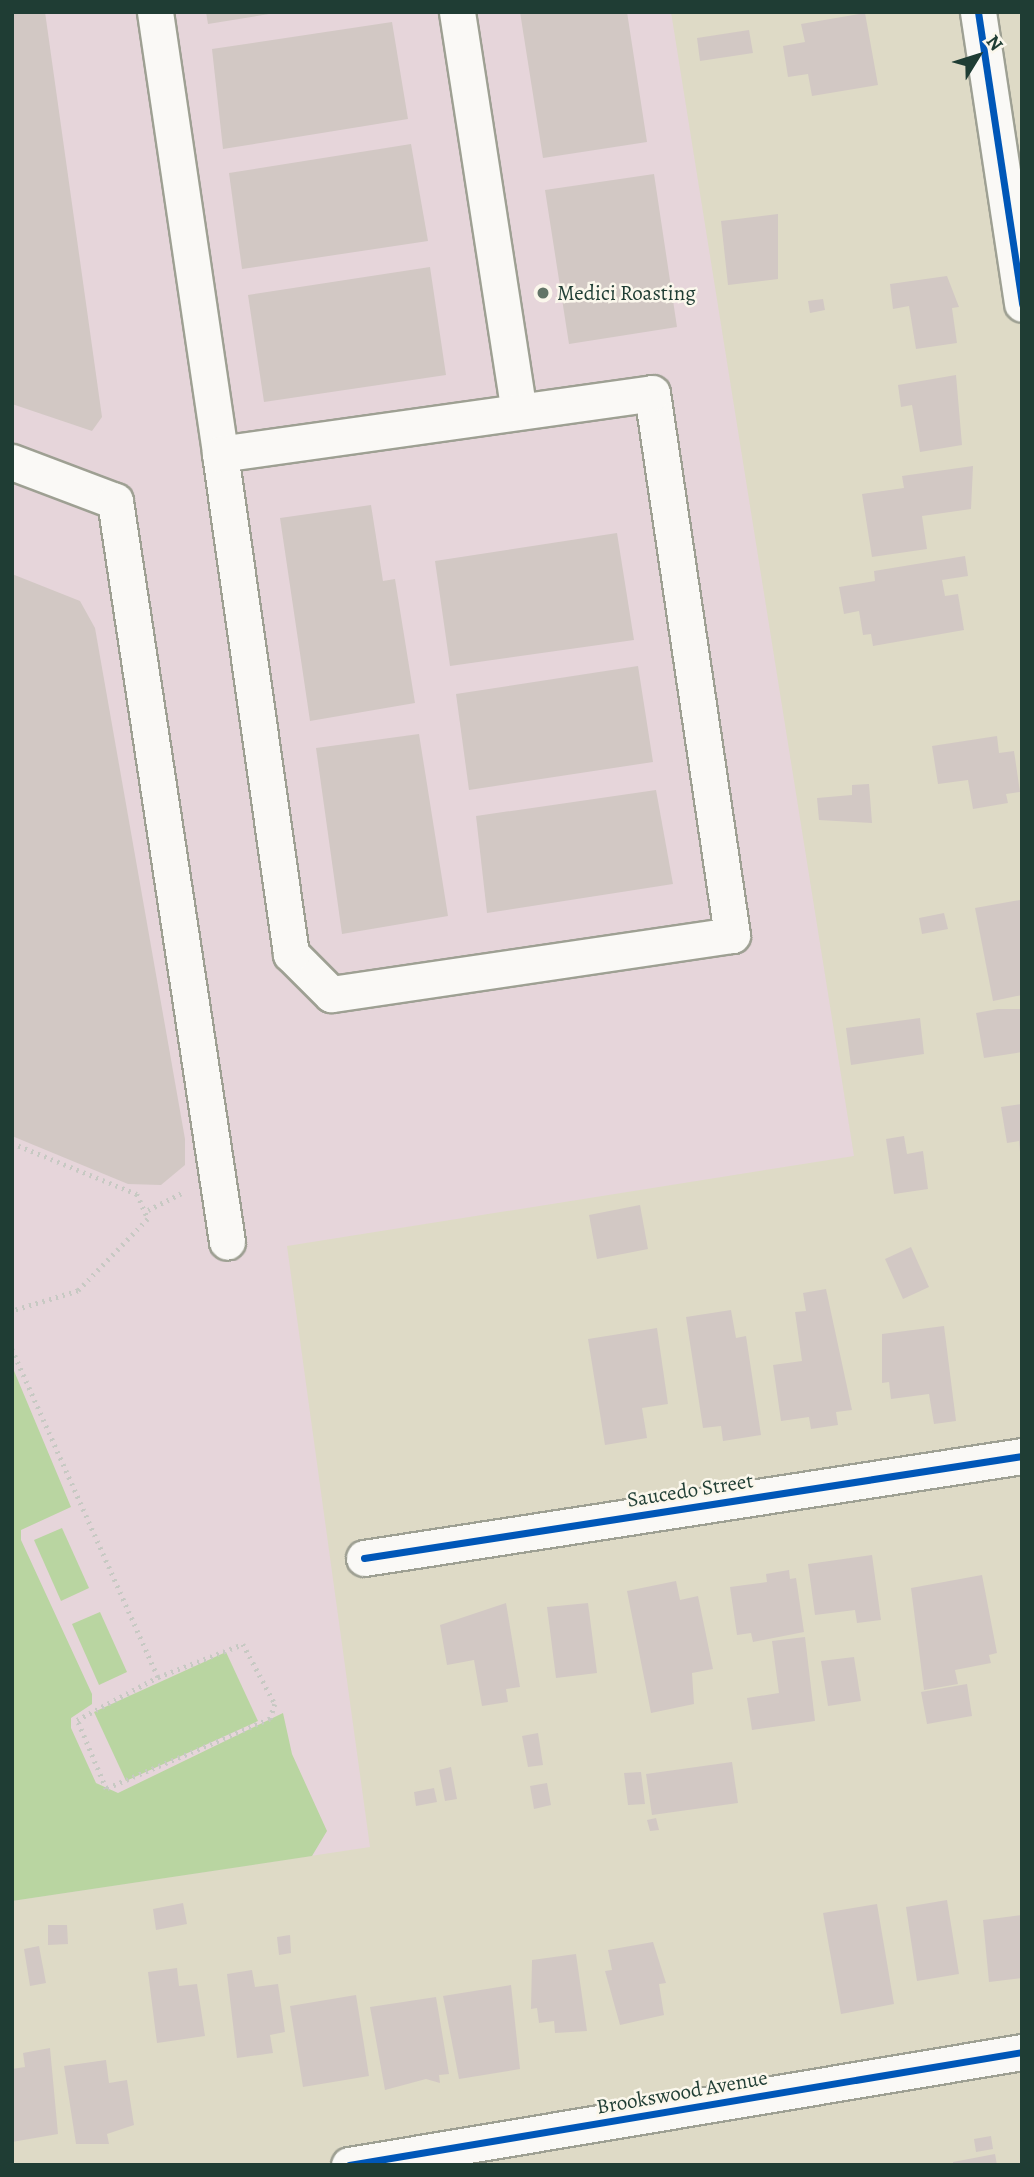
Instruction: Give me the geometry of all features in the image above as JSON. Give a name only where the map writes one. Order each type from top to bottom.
[{"type":"street","points":[[155,12],[291,954],[331,993],[732,935],[652,393],[220,454]]},
{"type":"street","points":[[457,12],[519,411]]},
{"type":"street","points":[[978,12],[1022,304]]},
{"type":"street","points":[[12,462],[115,501],[227,1242]]},
{"type":"street","name":"Saucedo Street","points":[[364,1558],[1022,1456]]},
{"type":"street","name":"Brookswood Avenue","points":[[348,2165],[479,2155],[1022,2052]]},
{"type":"path","points":[[12,1143],[137,1194],[148,1219],[78,1291],[12,1311]]},
{"type":"path","points":[[12,1349],[157,1675]]},
{"type":"path","points":[[243,1644],[252,1651],[276,1709],[270,1719],[117,1790],[106,1789],[77,1720],[157,1675],[243,1644]]},
{"type":"shaded area","points":[[12,12],[671,12],[854,1156],[287,1246],[370,1847],[12,1901]]},
{"type":"green space","points":[[12,1366],[71,1507],[21,1530],[21,1540],[92,1694],[92,1704],[71,1718],[71,1728],[96,1783],[118,1793],[283,1713],[292,1754],[327,1831],[312,1856],[12,1901]]},
{"type":"green space","points":[[62,1528],[89,1588],[61,1601],[34,1540]]},
{"type":"green space","points":[[100,1612],[127,1672],[99,1685],[72,1624]]},
{"type":"green space","points":[[226,1652],[258,1721],[126,1781],[94,1712]]},
{"type":"building","points":[[12,12],[45,12],[102,417],[92,431],[12,404]]},
{"type":"building","points":[[206,12],[269,12],[269,14],[208,24]]},
{"type":"building","points":[[520,12],[627,12],[647,142],[543,158]]},
{"type":"building","points":[[865,13],[878,85],[812,96],[808,74],[788,77],[783,46],[805,42],[801,24]]},
{"type":"building","points":[[392,22],[408,119],[223,149],[212,49]]},
{"type":"building","points":[[749,30],[753,53],[700,61],[697,38]]},
{"type":"building","points":[[411,144],[428,241],[242,269],[229,173]]},
{"type":"building","points":[[654,174],[677,327],[569,344],[545,190]]},
{"type":"building","points":[[778,214],[778,279],[728,285],[721,221]]},
{"type":"building","points":[[430,267],[446,375],[264,402],[248,295]]},
{"type":"building","points":[[947,276],[959,307],[952,308],[957,343],[916,349],[909,306],[893,309],[890,284]]},
{"type":"building","points":[[823,299],[825,310],[810,313],[808,301]]},
{"type":"building","points":[[956,375],[962,445],[920,452],[912,405],[901,407],[898,385]]},
{"type":"building","points":[[973,466],[971,509],[922,516],[927,549],[872,557],[862,494],[904,488],[902,476]]},
{"type":"building","points":[[371,505],[383,581],[395,579],[415,703],[310,721],[280,518]]},
{"type":"building","points":[[617,533],[634,640],[450,666],[435,561]]},
{"type":"building","points":[[965,556],[968,576],[942,580],[945,596],[958,594],[964,630],[873,646],[871,634],[863,635],[859,611],[844,614],[839,587],[875,581],[874,571]]},
{"type":"building","points":[[12,574],[80,601],[95,628],[185,1139],[185,1165],[161,1185],[128,1184],[12,1136]]},
{"type":"building","points":[[638,666],[653,762],[469,790],[456,694]]},
{"type":"building","points":[[419,734],[448,916],[342,934],[316,748]]},
{"type":"building","points":[[997,736],[999,753],[1014,751],[1020,792],[1006,794],[1008,803],[973,809],[968,780],[938,784],[932,746]]},
{"type":"building","points":[[869,784],[872,823],[819,820],[817,798],[852,795],[852,785]]},
{"type":"building","points":[[656,790],[673,884],[487,913],[476,816]]},
{"type":"building","points":[[1020,900],[1022,995],[993,1001],[975,908]]},
{"type":"building","points":[[944,913],[948,929],[922,934],[919,918]]},
{"type":"building","points":[[1022,1009],[1022,1052],[984,1058],[976,1013]]},
{"type":"building","points":[[920,1018],[924,1054],[851,1065],[846,1028]]},
{"type":"building","points":[[1022,1104],[1020,1152],[1019,1141],[1007,1143],[1001,1107]]},
{"type":"building","points":[[904,1136],[907,1154],[923,1151],[928,1189],[894,1194],[886,1139]]},
{"type":"building","points":[[640,1205],[648,1249],[597,1259],[589,1215]]},
{"type":"building","points":[[911,1247],[929,1287],[903,1299],[885,1259]]},
{"type":"building","points":[[826,1289],[852,1410],[836,1412],[838,1425],[811,1429],[809,1417],[781,1421],[773,1365],[802,1361],[795,1312],[806,1311],[803,1293]]},
{"type":"building","points":[[731,1310],[736,1338],[746,1336],[761,1435],[723,1441],[721,1426],[703,1428],[686,1317]]},
{"type":"building","points":[[944,1326],[956,1421],[934,1424],[929,1394],[891,1399],[889,1382],[882,1383],[882,1334]]},
{"type":"building","points":[[657,1328],[668,1404],[642,1408],[647,1438],[605,1445],[588,1339]]},
{"type":"building","points":[[872,1555],[881,1620],[857,1623],[855,1610],[815,1615],[808,1564]]},
{"type":"building","points":[[789,1570],[790,1579],[796,1578],[804,1632],[753,1642],[751,1633],[737,1635],[730,1587],[767,1582],[766,1574]]},
{"type":"building","points":[[982,1575],[997,1653],[989,1655],[991,1663],[955,1670],[958,1684],[924,1690],[911,1588]]},
{"type":"building","points":[[676,1581],[680,1600],[698,1596],[713,1669],[692,1673],[694,1704],[651,1713],[627,1591]]},
{"type":"building","points":[[506,1603],[520,1687],[506,1689],[508,1702],[482,1706],[474,1660],[447,1665],[440,1625]]},
{"type":"building","points":[[588,1603],[597,1673],[556,1678],[547,1607]]},
{"type":"building","points":[[805,1637],[815,1721],[752,1730],[747,1698],[779,1693],[772,1641]]},
{"type":"building","points":[[854,1657],[861,1701],[828,1706],[821,1661]]},
{"type":"building","points":[[967,1684],[972,1716],[927,1724],[921,1692]]},
{"type":"building","points":[[538,1733],[543,1765],[528,1767],[522,1736]]},
{"type":"building","points":[[732,1762],[738,1803],[652,1815],[646,1774]]},
{"type":"building","points":[[451,1767],[457,1799],[445,1801],[439,1770]]},
{"type":"building","points":[[641,1772],[645,1804],[628,1805],[624,1773]]},
{"type":"building","points":[[547,1783],[551,1805],[534,1809],[530,1786]]},
{"type":"building","points":[[434,1788],[437,1802],[416,1806],[414,1792]]},
{"type":"building","points":[[656,1818],[659,1830],[650,1831],[647,1820]]},
{"type":"building","points":[[947,1900],[959,1974],[917,1981],[906,1907]]},
{"type":"building","points":[[183,1903],[187,1924],[156,1930],[153,1909]]},
{"type":"building","points":[[877,1904],[894,2004],[841,2014],[823,1913]]},
{"type":"building","points":[[1022,1915],[1022,1978],[989,1982],[983,1920]]},
{"type":"building","points":[[48,1925],[67,1925],[68,1944],[48,1945]]},
{"type":"building","points":[[290,1935],[291,1953],[279,1955],[277,1937]]},
{"type":"building","points":[[653,1942],[666,1983],[659,1984],[664,2015],[620,2025],[605,1971],[612,1970],[608,1950]]},
{"type":"building","points":[[39,1946],[46,1983],[30,1986],[24,1949]]},
{"type":"building","points":[[576,1954],[587,2031],[555,2033],[554,2021],[539,2023],[537,2008],[531,2009],[532,1960]]},
{"type":"building","points":[[177,1968],[179,1986],[197,1984],[205,2036],[157,2043],[148,1972]]},
{"type":"building","points":[[252,1970],[255,1987],[278,1984],[285,2032],[270,2035],[273,2053],[237,2058],[227,1974]]},
{"type":"building","points":[[511,1985],[520,2069],[459,2079],[443,1996]]},
{"type":"building","points":[[356,1995],[369,2076],[303,2087],[290,2006]]},
{"type":"building","points":[[436,1997],[449,2074],[439,2075],[440,2083],[426,2079],[385,2090],[370,2007]]},
{"type":"building","points":[[50,2048],[58,2134],[12,2142],[12,2069],[25,2067],[23,2053]]},
{"type":"building","points":[[106,2060],[109,2083],[127,2080],[134,2125],[107,2134],[109,2144],[76,2144],[64,2066]]},
{"type":"building","points":[[991,2136],[993,2149],[976,2152],[974,2139]]},
{"type":"building","points":[[995,2154],[997,2165],[953,2165],[953,2162]]},
{"type":"cycle path","points":[[978,12],[1022,304]]},
{"type":"cycle path","points":[[364,1558],[1022,1456]]},
{"type":"cycle path","points":[[349,2165],[1022,2052]]},
{"type":"place","name":"Medici Roasting","points":[[543,293]]}]
